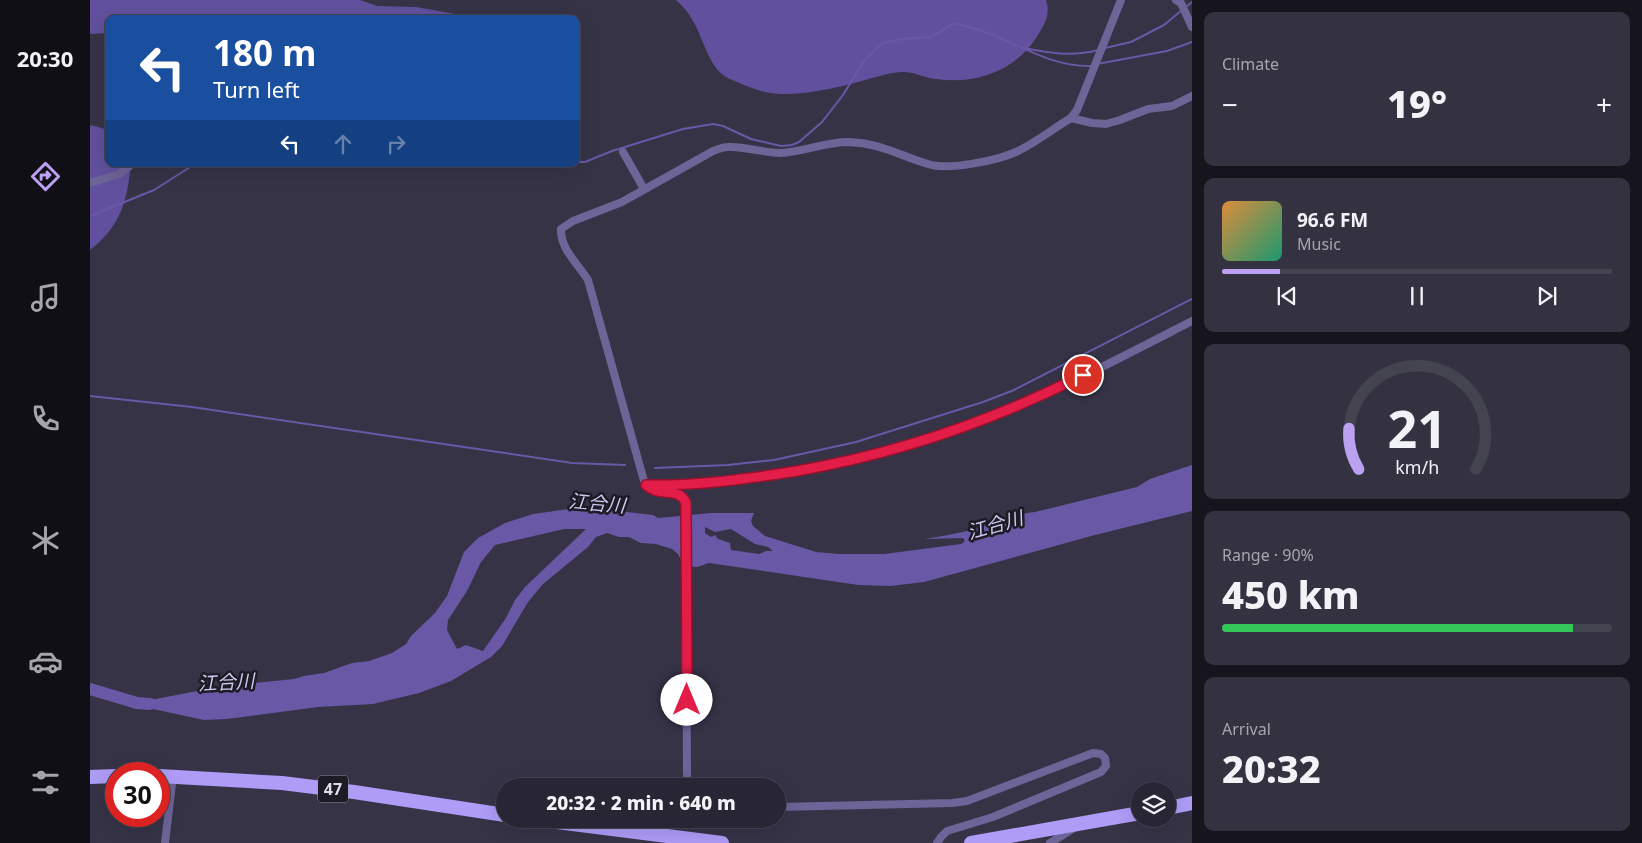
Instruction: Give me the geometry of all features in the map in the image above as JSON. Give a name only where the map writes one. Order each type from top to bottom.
[{"type":"highway","points":[[90,777],[105,776]]},
{"type":"highway","name":"47","points":[[173,776],[282,783],[345,790],[496,814]]},
{"type":"highway","points":[[1176,806],[1192,803]]},
{"type":"highway","points":[[971,843],[1131,815]]},
{"type":"highway","points":[[604,828],[722,843]]},
{"type":"street","points":[[687,778],[686,503],[679,494],[657,492],[646,485],[588,280],[569,255],[561,235],[561,229],[573,221],[622,202],[713,151],[728,147],[782,153],[825,144],[857,143],[885,147],[928,164],[950,167],[1019,151],[1071,118],[1081,101],[1121,0]]},
{"type":"street","points":[[1179,2],[1192,27]]},
{"type":"street","points":[[1071,118],[1106,124],[1148,109],[1172,106],[1192,96]]},
{"type":"street","points":[[623,152],[644,189]]},
{"type":"street","points":[[90,183],[119,174],[128,167]]},
{"type":"street","points":[[646,485],[676,485],[751,479],[840,463],[901,448],[958,430],[1040,397],[1192,320]]},
{"type":"street","points":[[786,807],[952,803],[967,800],[1093,753],[1101,754],[1105,758],[1106,766],[1101,772],[993,817],[947,831],[937,843]]},
{"type":"street","points":[[165,843],[173,776]]},
{"type":"street","points":[[1050,843],[1080,825]]},
{"type":"shaded area","points":[[90,0],[360,0],[377,6],[416,7],[461,15],[105,15],[105,33],[90,34]]},
{"type":"shaded area","points":[[676,0],[1046,0],[1048,11],[1044,24],[1027,49],[1017,59],[992,73],[965,80],[950,80],[902,72],[824,90],[780,94],[755,89],[721,74],[711,60],[691,18]]},
{"type":"shaded area","points":[[90,125],[105,129],[105,167],[131,167],[121,212],[109,232],[90,250]]},
{"type":"water","points":[[1192,465],[1192,511],[1095,535],[924,582],[890,586],[858,585],[709,563],[697,567],[684,566],[678,554],[672,549],[656,544],[641,543],[629,537],[619,537],[607,533],[596,537],[588,547],[543,584],[528,602],[502,646],[491,657],[451,681],[419,693],[373,704],[318,707],[227,719],[204,720],[130,704],[223,686],[294,679],[324,673],[352,663],[369,661],[392,653],[406,644],[411,636],[435,613],[447,596],[464,552],[478,538],[505,523],[533,514],[583,507],[653,515],[658,518],[711,513],[754,513],[751,521],[753,526],[765,536],[816,552],[884,554],[961,544],[965,541],[963,538],[925,539],[978,528],[1020,514],[1137,487],[1150,479]],"holes":[[[705,527],[715,532],[731,529],[755,544],[768,547],[773,551],[759,554],[731,550],[730,543],[718,539],[715,535],[711,537],[705,533]],[[564,529],[586,529],[525,587],[483,651],[466,645],[457,649],[447,630],[448,620],[467,591],[481,562],[495,545]]]},
{"type":"waterway","points":[[1186,7],[1192,2]]},
{"type":"waterway","points":[[1105,48],[1131,42],[1164,25],[1182,10]]},
{"type":"waterway","points":[[580,162],[585,162],[612,151],[683,129],[713,124],[723,126],[751,139],[781,146],[792,145],[799,142],[822,122],[843,95],[865,59],[883,43],[902,39],[931,37],[954,23],[994,35],[1049,59],[1078,66],[1093,66]]},
{"type":"waterway","points":[[1097,64],[1167,51],[1192,42]]},
{"type":"waterway","points":[[1024,48],[1070,54],[1098,50]]},
{"type":"waterway","points":[[90,216],[154,190],[190,167]]},
{"type":"waterway","points":[[655,468],[728,465],[774,460],[856,442],[983,402],[1014,390],[1192,299]]},
{"type":"waterway","points":[[90,396],[192,407],[572,463],[625,465]]},
{"type":"waterway","name":"江合川","points":[[90,689],[137,703],[150,704]]},
{"type":"route","points":[[687,700],[686,503],[679,494],[657,492],[651,490],[646,485],[676,485],[751,479],[840,463],[901,448],[958,430],[1002,413],[1040,397],[1083,375]]}]
